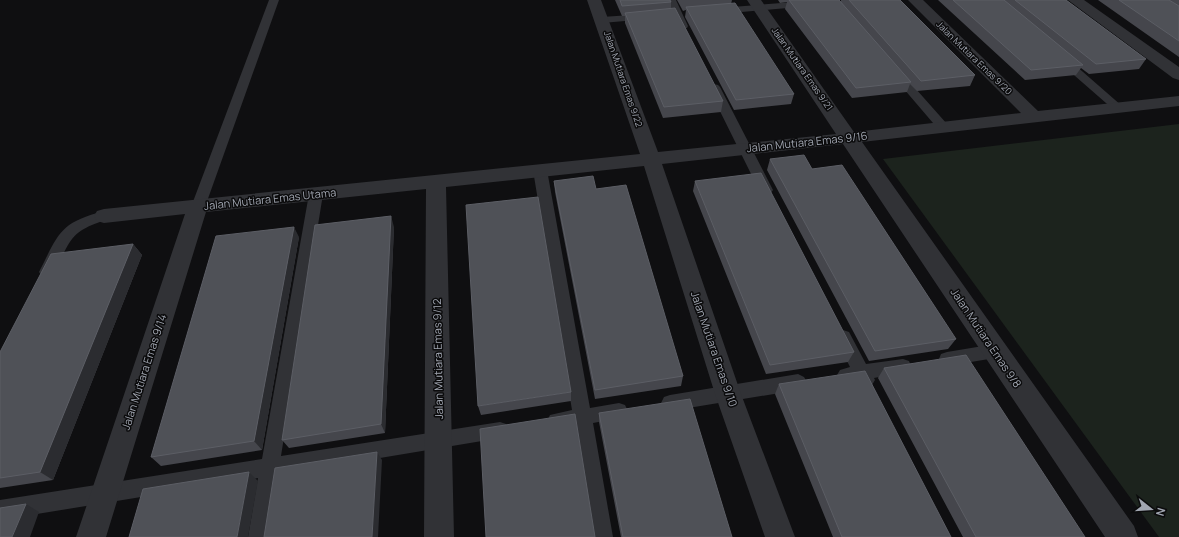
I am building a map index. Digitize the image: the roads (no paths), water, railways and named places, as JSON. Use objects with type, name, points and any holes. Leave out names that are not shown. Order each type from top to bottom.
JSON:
[{"type":"street","name":"Jalan Mutiara Emas 9/22","points":[[594,0],[651,159]]},
{"type":"street","name":"Jalan Mutiara Emas 9/20","points":[[915,0],[1034,116]]},
{"type":"street","points":[[1075,0],[1179,75]]},
{"type":"street","name":"Jalan Mutiara Emas 9/21","points":[[757,4],[849,138]]},
{"type":"street","name":"Jalan Mutiara Emas 9/16","points":[[436,182],[1179,101]]},
{"type":"street","name":"Jalan Mutiara Emas 9/8","points":[[849,138],[1123,537]]},
{"type":"street","name":"Jalan Mutiara Emas 9/10","points":[[651,159],[728,394],[780,537]]},
{"type":"street","name":"Jalan Mutiara Emas Utama","points":[[104,216],[436,182]]},
{"type":"street","name":"Jalan Mutiara Emas 9/12","points":[[436,182],[439,537]]},
{"type":"street","name":"Jalan Mutiara Emas 9/14","points":[[90,537],[198,206]]},
{"type":"lane","points":[[198,206],[274,0]]},
{"type":"lane","points":[[671,0],[688,35]]},
{"type":"lane","points":[[707,12],[757,4],[819,3]]},
{"type":"lane","points":[[602,20],[655,16]]},
{"type":"lane","points":[[1052,51],[1118,108]]},
{"type":"lane","points":[[891,67],[943,127]]},
{"type":"lane","points":[[709,78],[774,204]]},
{"type":"lane","points":[[540,170],[603,537]]},
{"type":"lane","points":[[258,537],[316,194]]},
{"type":"lane","points":[[41,284],[70,229],[85,220],[104,216]]},
{"type":"lane","points":[[836,323],[872,393]]},
{"type":"lane","points":[[537,424],[995,351]]},
{"type":"lane","points":[[0,510],[514,428]]}]
